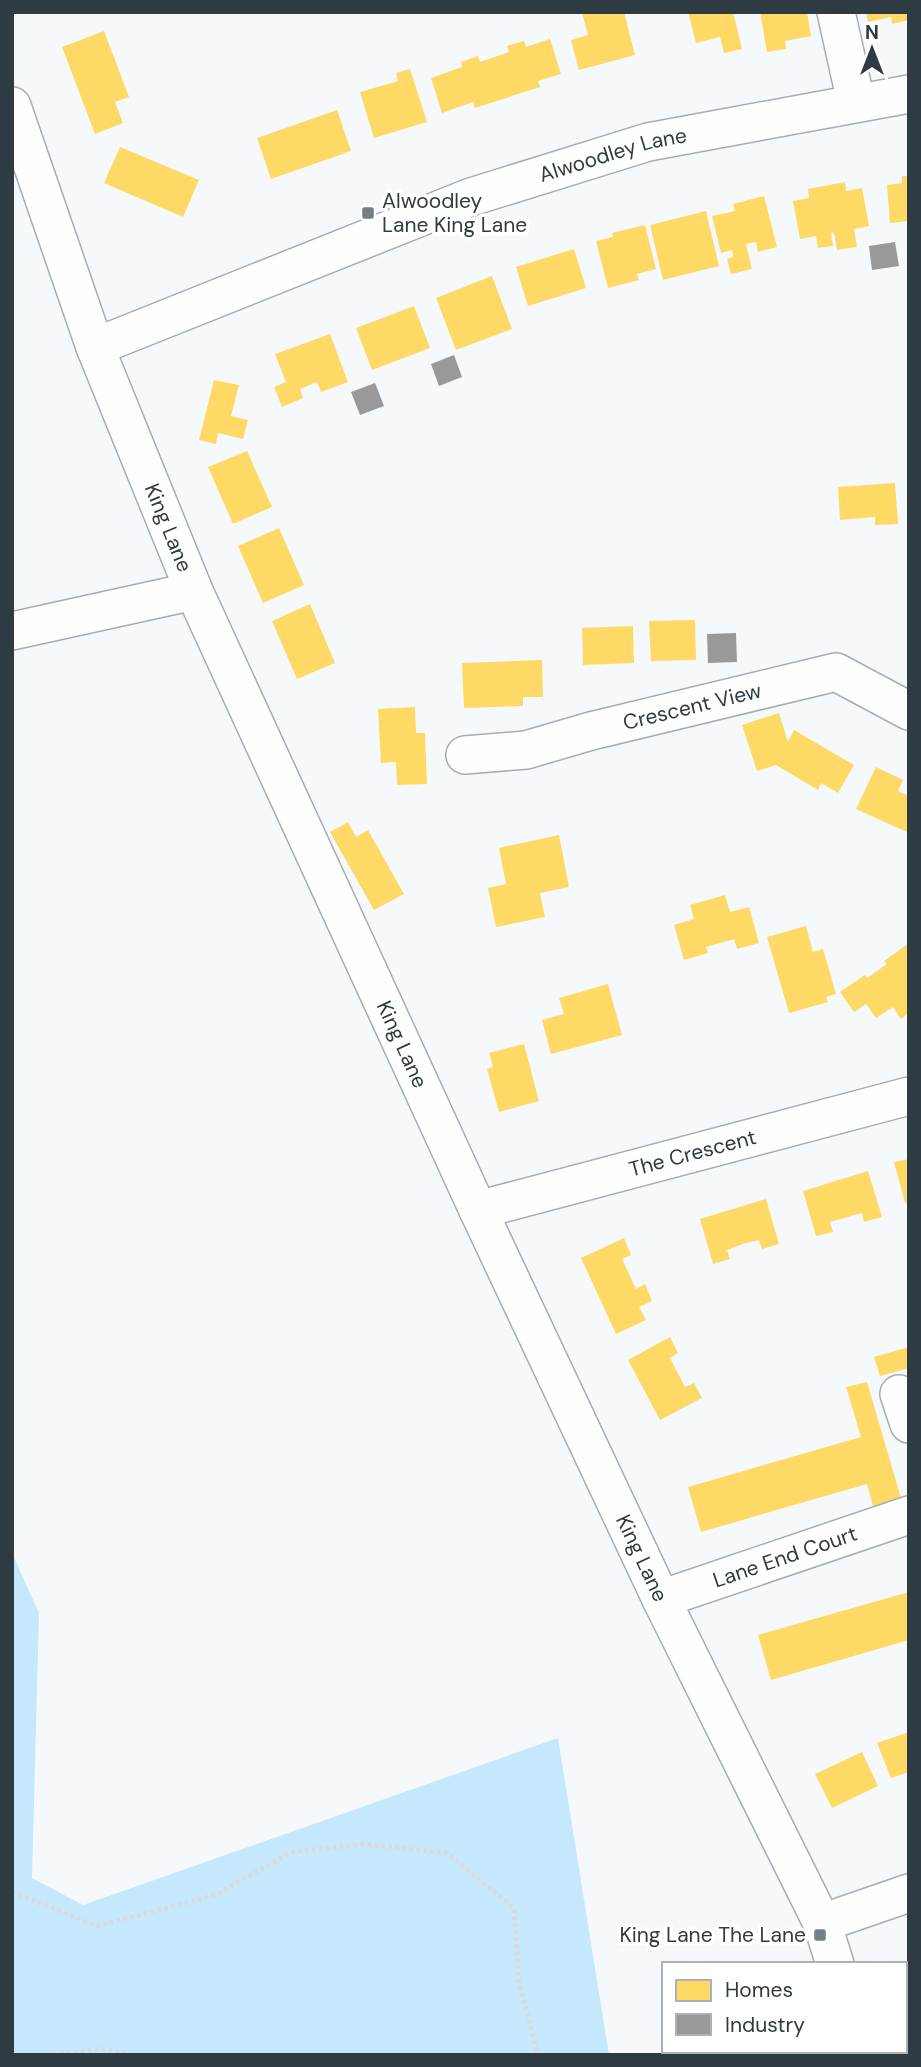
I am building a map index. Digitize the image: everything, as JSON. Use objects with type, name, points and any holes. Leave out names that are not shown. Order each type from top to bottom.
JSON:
[{"type":"street","points":[[836,12],[856,102]]},
{"type":"street","name":"Alwoodley Lane","points":[[95,347],[471,197],[648,142],[909,94]]},
{"type":"street","name":"King Lane","points":[[12,106],[95,347],[194,591],[478,1210],[661,1599],[822,1923],[834,1962]]},
{"type":"street","points":[[12,631],[194,591]]},
{"type":"street","name":"Crescent View","points":[[465,755],[526,750],[591,731],[836,672],[909,711]]},
{"type":"street","name":"The Crescent","points":[[478,1210],[909,1096]]},
{"type":"street","name":"Lane End Court","points":[[661,1599],[909,1515]]},
{"type":"street","points":[[822,1923],[909,1893]]},
{"type":"path","points":[[12,1894],[98,1926],[216,1895],[291,1852],[366,1844],[447,1853],[514,1908],[519,1982],[538,2055]]},
{"type":"path","points":[[39,2055],[104,2049],[134,2055]]},
{"type":"shaded area","points":[[12,1553],[39,1613],[32,1878],[83,1905],[558,1738],[609,2055],[12,2055]]},
{"type":"building: Homes","points":[[624,12],[635,55],[579,70],[571,40],[588,35],[582,13]]},
{"type":"building: Homes","points":[[688,12],[733,12],[742,49],[724,53],[720,37],[696,43]]},
{"type":"building: Homes","points":[[760,12],[807,12],[811,36],[785,41],[786,49],[767,52]]},
{"type":"building: Homes","points":[[866,12],[909,12],[909,20],[892,24],[891,17],[868,22]]},
{"type":"building: Homes","points":[[104,31],[129,97],[115,102],[123,123],[95,134],[62,47]]},
{"type":"building: Homes","points":[[550,39],[561,74],[538,81],[540,87],[475,108],[473,102],[442,113],[431,78],[462,67],[461,62],[478,56],[480,62],[509,52],[507,46],[524,41],[526,47]]},
{"type":"building: Homes","points":[[410,69],[427,122],[374,138],[360,92],[398,81],[396,73]]},
{"type":"building: Homes","points":[[337,110],[351,151],[271,179],[257,138]]},
{"type":"building: Homes","points":[[120,147],[199,180],[183,217],[104,183]]},
{"type":"building: Homes","points":[[902,176],[909,176],[909,221],[890,223],[887,185],[902,183]]},
{"type":"building: Homes","points":[[845,182],[846,191],[862,188],[869,226],[854,229],[857,247],[837,250],[834,233],[831,233],[833,246],[818,248],[816,236],[800,239],[793,201],[809,198],[808,189]]},
{"type":"building: Homes","points":[[764,196],[777,247],[758,252],[756,242],[746,244],[752,269],[731,274],[727,259],[733,257],[732,250],[721,253],[712,216],[735,211],[733,204]]},
{"type":"building: Homes","points":[[706,211],[719,266],[663,280],[650,225]]},
{"type":"building: Homes","points":[[645,225],[656,269],[637,274],[639,280],[608,288],[596,241],[613,237],[612,233]]},
{"type":"building: Homes","points":[[574,249],[586,288],[528,306],[516,267]]},
{"type":"building: Homes","points":[[492,276],[512,329],[456,350],[436,298]]},
{"type":"building: Homes","points":[[414,306],[430,348],[372,370],[356,328]]},
{"type":"building: Homes","points":[[330,334],[348,382],[321,392],[317,382],[300,389],[303,398],[282,407],[274,387],[286,382],[275,354]]},
{"type":"building: Homes","points":[[214,380],[239,385],[231,416],[248,420],[243,439],[218,433],[216,444],[199,440]]},
{"type":"building: Homes","points":[[247,451],[272,507],[233,524],[208,467]]},
{"type":"building: Homes","points":[[895,483],[898,524],[875,525],[875,517],[840,520],[838,487]]},
{"type":"building: Homes","points":[[279,528],[304,585],[263,603],[238,546]]},
{"type":"building: Homes","points":[[310,604],[335,663],[297,679],[272,621]]},
{"type":"building: Homes","points":[[695,620],[696,660],[651,661],[649,621]]},
{"type":"building: Homes","points":[[633,626],[634,663],[583,665],[582,628]]},
{"type":"building: Homes","points":[[542,660],[543,697],[523,697],[523,706],[464,708],[462,663]]},
{"type":"building: Homes","points":[[415,707],[416,733],[425,733],[427,784],[397,785],[396,762],[381,763],[378,709]]},
{"type":"building: Homes","points":[[779,713],[788,742],[794,730],[854,765],[838,793],[821,783],[818,790],[776,765],[757,771],[742,725]]},
{"type":"building: Homes","points":[[876,767],[903,780],[898,791],[909,796],[909,833],[856,809]]},
{"type":"building: Homes","points":[[348,822],[356,837],[368,830],[404,894],[374,910],[330,832]]},
{"type":"building: Homes","points":[[559,835],[569,887],[540,893],[545,917],[496,927],[488,888],[506,884],[499,848]]},
{"type":"building: Homes","points":[[725,895],[730,912],[749,907],[759,943],[737,949],[734,939],[706,947],[708,953],[684,960],[674,925],[694,919],[690,905]]},
{"type":"building: Homes","points":[[806,926],[813,952],[823,949],[836,994],[826,997],[828,1002],[789,1013],[767,937]]},
{"type":"building: Homes","points":[[909,943],[909,1013],[901,1019],[893,1007],[876,1018],[866,1004],[854,1012],[840,992],[887,964],[884,961]]},
{"type":"building: Homes","points":[[608,984],[622,1035],[551,1054],[542,1020],[564,1014],[559,998]]},
{"type":"building: Homes","points":[[524,1044],[539,1101],[499,1112],[487,1069],[493,1067],[489,1053]]},
{"type":"building: Homes","points":[[909,1159],[909,1202],[905,1203],[894,1162]]},
{"type":"building: Homes","points":[[868,1171],[882,1217],[864,1222],[862,1213],[830,1222],[833,1232],[816,1236],[803,1191]]},
{"type":"building: Homes","points":[[766,1199],[779,1244],[762,1249],[759,1240],[743,1244],[727,1250],[730,1259],[713,1264],[700,1219]]},
{"type":"building: Homes","points":[[624,1238],[631,1255],[622,1259],[636,1289],[645,1284],[652,1301],[639,1307],[646,1320],[616,1334],[581,1258]]},
{"type":"building: Homes","points":[[670,1337],[678,1353],[670,1358],[685,1387],[694,1383],[702,1398],[660,1420],[628,1360]]},
{"type":"building: Homes","points":[[909,1347],[909,1368],[880,1376],[874,1357]]},
{"type":"building: Homes","points":[[867,1382],[901,1498],[873,1506],[867,1484],[701,1532],[688,1487],[861,1437],[846,1387]]},
{"type":"building: Homes","points":[[909,1592],[909,1640],[771,1680],[758,1635]]},
{"type":"building: Homes","points":[[909,1732],[909,1772],[891,1778],[877,1743]]},
{"type":"building: Homes","points":[[862,1752],[878,1786],[832,1808],[815,1774]]},
{"type":"building: Industry","points":[[895,242],[899,266],[872,270],[869,246]]},
{"type":"building: Industry","points":[[454,355],[462,377],[439,386],[431,364]]},
{"type":"building: Industry","points":[[375,383],[384,406],[360,415],[351,392]]},
{"type":"building: Industry","points":[[736,633],[737,662],[708,663],[707,634]]},
{"type":"place","name":"Alwoodley Lane King Lane","points":[[368,213]]},
{"type":"place","name":"King Lane The Lane","points":[[820,1935]]}]
